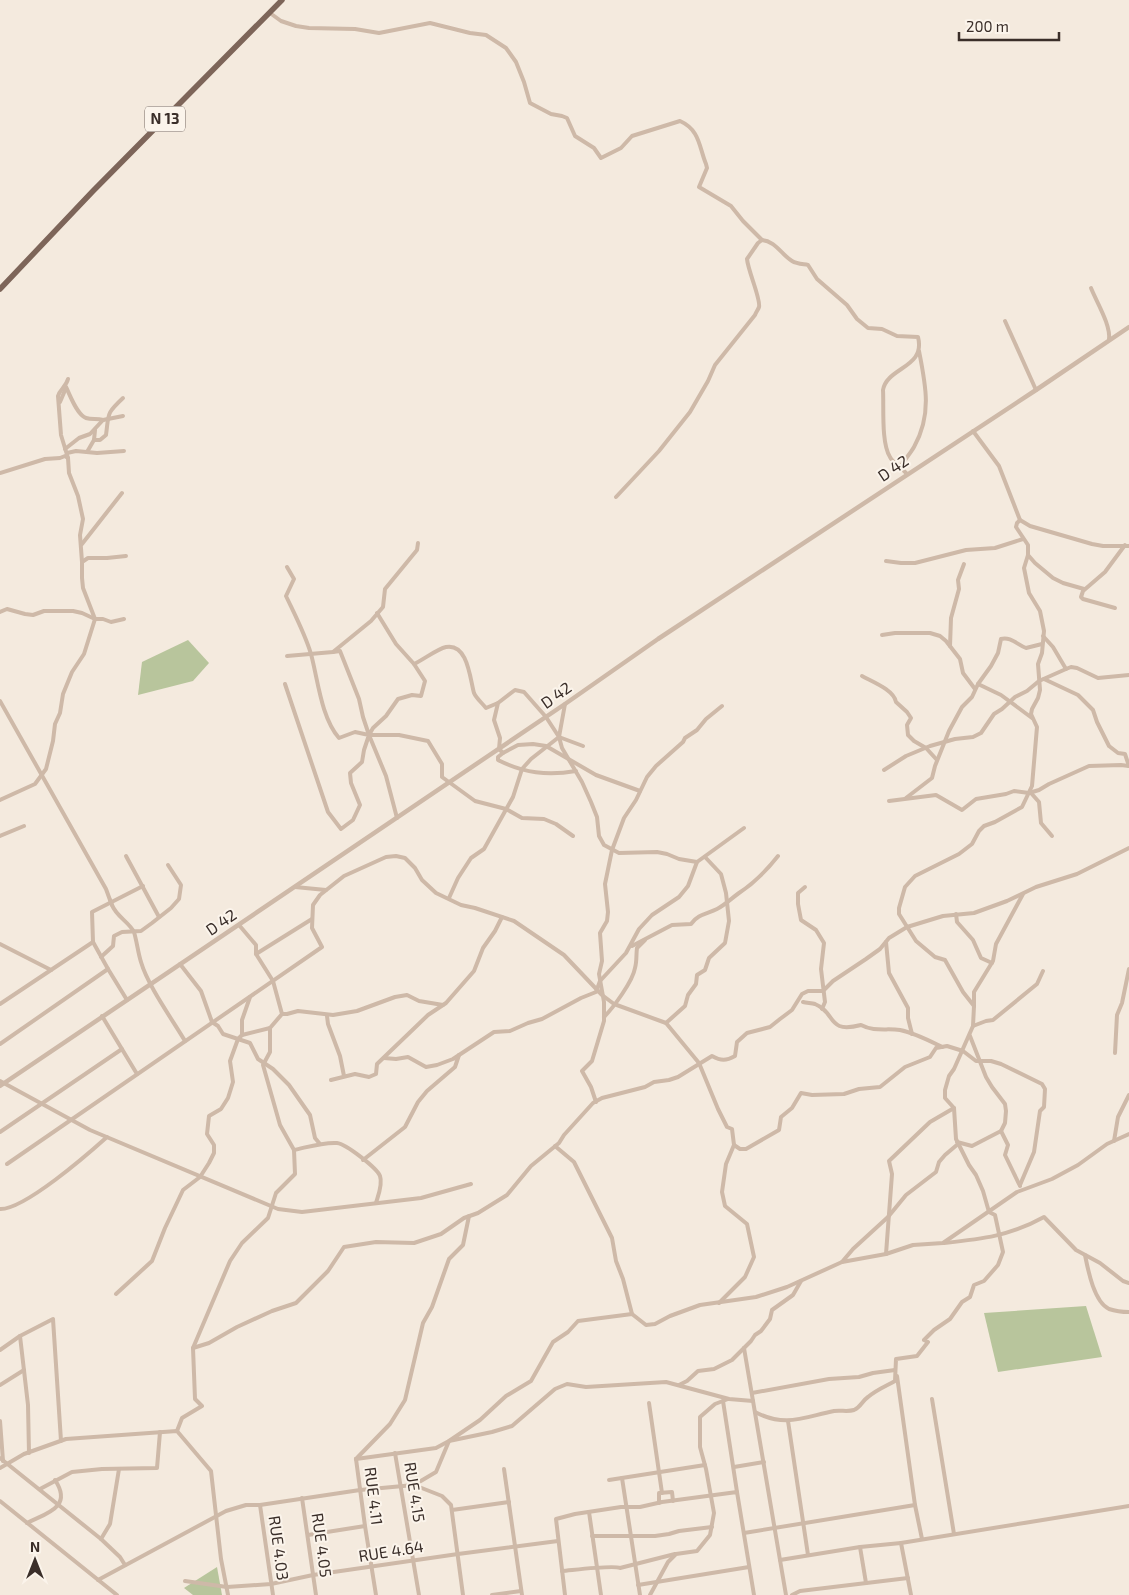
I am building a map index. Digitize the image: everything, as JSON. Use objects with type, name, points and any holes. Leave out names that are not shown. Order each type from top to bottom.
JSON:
[{"type":"main road","name":"N 13","points":[[0,289],[93,191],[282,0]]},
{"type":"street","points":[[270,13],[281,21],[309,28],[355,29],[379,33],[430,23],[486,35],[506,48],[516,62],[530,103],[551,114],[567,118],[575,136],[594,148],[601,158],[621,148],[632,136],[680,122],[687,124],[699,140],[707,168],[699,187],[731,206],[742,221],[762,240],[766,240],[775,246],[794,263],[808,265],[817,279],[847,305],[857,319],[868,328],[882,328],[897,336],[907,338],[917,336],[924,376],[926,416],[916,444],[901,466]]},
{"type":"street","points":[[616,497],[659,451],[690,412],[715,365],[755,315],[759,307],[759,299],[752,284],[747,258],[762,240]]},
{"type":"street","points":[[1091,288],[1108,326],[1109,340]]},
{"type":"street","points":[[1005,321],[1036,390]]},
{"type":"street","name":"D 42","points":[[1,1084],[449,783],[501,751],[546,717],[658,640],[1129,327]]},
{"type":"street","points":[[907,474],[901,466],[889,457],[885,437],[883,390],[884,385],[900,369],[909,364],[919,351]]},
{"type":"street","points":[[0,800],[35,784],[46,769],[64,690],[72,672],[84,654],[95,619],[83,588],[80,535],[83,524],[82,512],[69,473],[68,458],[61,432],[59,393],[66,388],[68,379]]},
{"type":"street","points":[[66,388],[82,415],[89,419],[105,420],[123,416]]},
{"type":"street","points":[[66,451],[79,438],[88,435],[105,420],[110,410],[123,398]]},
{"type":"street","points":[[94,440],[100,440],[106,435],[105,420]]},
{"type":"street","points":[[87,452],[94,440],[94,430]]},
{"type":"street","points":[[973,431],[999,466],[1020,520],[1030,526],[1092,544],[1127,546]]},
{"type":"street","points":[[66,451],[115,453],[124,451]]},
{"type":"street","points":[[0,474],[48,458],[64,456],[68,458]]},
{"type":"street","points":[[82,544],[122,493]]},
{"type":"street","points":[[974,1006],[963,992],[945,960],[935,957],[916,941],[899,914],[899,908],[905,887],[915,876],[964,850],[972,844],[984,826],[1022,807],[1030,793],[1034,779],[1037,728],[1032,718],[1032,709],[1040,690],[1038,664],[1042,653],[1043,620],[1040,611],[1028,593],[1024,568],[1028,554],[1028,545],[1016,527],[1020,520]]},
{"type":"street","points":[[886,560],[895,563],[915,563],[966,550],[995,548],[1023,539]]},
{"type":"street","points":[[333,652],[371,621],[383,606],[384,589],[417,550],[418,544]]},
{"type":"street","points":[[1115,608],[1081,598],[1084,589],[1105,572],[1127,546]]},
{"type":"street","points":[[1028,554],[1035,563],[1054,578],[1063,583],[1084,589]]},
{"type":"street","points":[[82,562],[88,558],[126,556]]},
{"type":"street","points":[[950,646],[951,618],[959,589],[958,580],[964,564]]},
{"type":"street","points":[[286,567],[294,579],[286,596],[310,653],[320,694],[333,731],[339,738],[355,732],[369,735],[399,735],[428,741],[442,764],[442,777],[474,801],[506,809],[522,818],[544,819],[556,824],[573,836]]},
{"type":"street","points":[[0,612],[8,609],[33,615],[44,611],[73,611],[95,619],[111,622],[124,619]]},
{"type":"street","points":[[285,684],[328,812],[342,829],[353,820],[360,805],[351,784],[350,773],[362,762],[369,735],[398,699],[412,695],[421,696],[425,681],[414,664],[396,644],[377,613]]},
{"type":"street","points":[[882,635],[895,632],[936,634],[944,639],[960,659],[963,673],[975,690]]},
{"type":"street","points":[[1043,636],[1053,647],[1066,669]]},
{"type":"street","points":[[906,798],[932,778],[944,742],[962,707],[972,697],[978,684],[991,666],[998,653],[1001,639],[1010,639],[1026,648],[1042,644]]},
{"type":"street","points":[[414,664],[446,647],[456,648],[462,652],[472,679],[474,694],[486,708],[498,703],[515,690],[524,692],[546,717],[559,737],[562,748],[576,771],[597,817],[599,836],[604,845],[619,853],[662,853],[679,859],[697,862]]},
{"type":"street","points":[[287,656],[340,651],[360,699],[363,717],[386,776],[397,818]]},
{"type":"street","points":[[884,770],[906,756],[938,743],[973,737],[981,733],[994,714],[1020,693],[1027,691],[1039,681],[1066,669],[1077,668],[1098,678],[1129,675]]},
{"type":"street","points":[[862,676],[880,687],[886,688],[895,697],[896,702],[908,712],[911,718],[907,726],[908,735],[926,748],[937,760]]},
{"type":"street","points":[[889,800],[936,795],[962,810],[976,799],[1014,791],[1030,793],[1089,766],[1129,766],[1125,754],[1118,753],[1108,746],[1097,722],[1094,710],[1078,695],[1044,679]]},
{"type":"street","points":[[978,684],[1001,695],[1032,718]]},
{"type":"street","points":[[0,701],[106,889],[114,910],[133,930],[140,952],[140,962],[185,1041]]},
{"type":"street","points":[[498,703],[494,720],[500,738],[501,751],[498,760],[546,774],[576,771],[583,768]]},
{"type":"street","points":[[449,898],[458,878],[471,858],[484,849],[513,798],[522,768],[559,737],[565,704]]},
{"type":"street","points":[[596,1102],[591,1087],[582,1071],[592,1061],[604,1017],[598,974],[602,961],[600,933],[607,921],[608,912],[605,884],[612,850],[624,818],[647,777],[685,738],[697,730],[706,718],[722,706]]},
{"type":"street","points":[[559,737],[583,746]]},
{"type":"street","points":[[501,751],[518,745],[533,744],[546,746],[596,776],[640,791]]},
{"type":"street","points":[[1030,793],[1040,802],[1042,822],[1052,836]]},
{"type":"street","points":[[0,836],[24,826]]},
{"type":"street","points":[[384,1058],[408,1057],[426,1067],[437,1065],[459,1055],[494,1032],[510,1031],[542,1019],[596,992],[600,981],[630,948],[639,929],[652,915],[679,897],[688,886],[697,862],[744,828]]},
{"type":"street","points":[[193,1348],[209,1343],[237,1327],[272,1311],[296,1303],[328,1271],[344,1247],[376,1242],[414,1243],[442,1234],[464,1218],[491,1206],[507,1195],[531,1166],[555,1146],[586,1110],[596,1102],[602,1098],[678,1077],[712,1056],[723,1060],[736,1056],[737,1042],[747,1033],[770,1027],[792,1010],[802,994],[808,991],[823,991],[833,981],[880,949],[889,938],[907,927],[956,914],[974,914],[1061,878],[1077,874],[1129,848]]},
{"type":"street","points":[[126,856],[159,917]]},
{"type":"street","points":[[7,1164],[322,947],[312,928],[313,905],[320,895],[344,876],[386,857],[396,856],[406,858],[422,880],[436,892],[461,905],[514,921],[529,930],[564,955],[602,995],[614,1004],[666,1023],[700,1063],[726,1127],[732,1129],[734,1145],[726,1164],[722,1192],[725,1206],[747,1224],[754,1256],[745,1277],[719,1303]]},
{"type":"street","points":[[630,948],[672,925],[691,924],[696,917],[717,910],[748,888],[757,877],[769,868],[778,856]]},
{"type":"street","points":[[666,1023],[685,1006],[688,996],[696,984],[697,975],[704,970],[709,958],[725,943],[729,921],[721,874],[705,857]]},
{"type":"street","points":[[101,957],[113,946],[114,936],[122,932],[141,931],[178,899],[181,885],[168,865]]},
{"type":"street","points":[[127,1000],[93,942],[92,912],[143,886]]},
{"type":"street","points":[[294,887],[326,890]]},
{"type":"street","points":[[805,888],[798,893],[801,920],[816,930],[824,943],[820,969],[825,1002],[822,1009]]},
{"type":"street","points":[[755,1412],[766,1418],[788,1421],[836,1410],[854,1410],[860,1406],[865,1398],[895,1381],[896,1359],[917,1356],[928,1342],[924,1340],[950,1319],[962,1302],[970,1297],[974,1285],[984,1281],[998,1265],[1004,1252],[995,1215],[989,1212],[976,1175],[958,1143],[954,1108],[945,1098],[944,1090],[949,1076],[970,1036],[973,1026],[974,992],[992,963],[996,944],[1024,893]]},
{"type":"street","points":[[956,914],[957,922],[972,940],[981,958],[992,963]]},
{"type":"street","points":[[331,1080],[355,1074],[369,1077],[376,1074],[377,1064],[428,1015],[443,1005],[474,971],[483,948],[502,917]]},
{"type":"street","points":[[256,954],[312,919]]},
{"type":"street","points":[[239,925],[256,945],[256,954],[272,981],[282,1014]]},
{"type":"street","points":[[604,1017],[613,1008],[635,970],[637,948],[648,937]]},
{"type":"street","points":[[0,1004],[93,942]]},
{"type":"street","points":[[886,942],[889,972],[908,1008],[908,1018],[912,1034]]},
{"type":"street","points":[[0,944],[51,970]]},
{"type":"street","points":[[180,964],[201,991],[212,1022],[218,1026],[223,1034],[250,1043],[258,1058],[289,1085],[310,1114],[315,1138],[320,1144]]},
{"type":"street","points":[[1115,1054],[1117,1015],[1122,1003],[1129,968]]},
{"type":"street","points":[[0,1044],[108,970]]},
{"type":"street","points":[[973,1026],[993,1020],[1037,984],[1043,971]]},
{"type":"street","points":[[116,1294],[152,1261],[183,1190],[200,1176],[214,1153],[214,1145],[207,1134],[209,1116],[221,1109],[228,1098],[233,1082],[230,1061],[238,1039],[242,1034],[242,1020],[250,996]]},
{"type":"street","points":[[242,1034],[270,1028],[282,1014],[298,1011],[327,1016],[358,1011],[395,997],[407,996],[419,1001],[443,1005]]},
{"type":"street","points":[[803,1002],[816,1005],[828,1014],[833,1022],[842,1027],[850,1028],[862,1025],[870,1030],[887,1029],[912,1034],[942,1047]]},
{"type":"street","points":[[102,1016],[138,1074]]},
{"type":"street","points":[[327,1016],[340,1056],[344,1076]]},
{"type":"street","points":[[177,1431],[182,1418],[202,1406],[195,1399],[193,1348],[230,1261],[242,1243],[268,1218],[276,1193],[295,1174],[294,1150],[280,1125],[263,1065],[270,1052],[270,1028]]},
{"type":"street","points":[[958,1143],[972,1146],[1001,1131],[1006,1123],[1005,1104],[992,1087],[970,1036]]},
{"type":"street","points":[[734,1145],[740,1149],[746,1149],[779,1130],[781,1117],[792,1108],[801,1093],[812,1095],[844,1094],[858,1089],[880,1087],[905,1067],[930,1057],[936,1048],[947,1046],[963,1051],[976,1061],[1001,1064],[1042,1084],[1045,1089],[1044,1107],[1040,1111],[1034,1152],[1020,1185]]},
{"type":"street","points":[[0,1132],[122,1049]]},
{"type":"street","points":[[363,1160],[405,1127],[426,1091],[454,1067],[459,1055]]},
{"type":"street","points":[[1,1084],[107,1137],[285,1211],[302,1212],[421,1198],[471,1184]]},
{"type":"street","points":[[1114,1141],[1118,1117],[1129,1095]]},
{"type":"street","points":[[886,1254],[892,1174],[889,1162],[930,1122],[954,1108]]},
{"type":"street","points":[[1001,1131],[1008,1145],[1006,1155],[1023,1190]]},
{"type":"street","points":[[943,1243],[1017,1192],[1052,1179],[1078,1165],[1114,1141],[1129,1134]]},
{"type":"street","points":[[0,1209],[8,1209],[36,1193],[74,1166],[107,1137]]},
{"type":"street","points":[[294,1150],[320,1144],[340,1143],[372,1165],[380,1177],[380,1188],[376,1203]]},
{"type":"street","points":[[842,1262],[853,1249],[888,1217],[906,1195],[936,1172],[939,1162],[958,1143]]},
{"type":"street","points":[[555,1146],[574,1162],[612,1238],[616,1261],[632,1314],[646,1325],[655,1324],[670,1316],[700,1305],[756,1297],[787,1287],[842,1262],[886,1254],[912,1245],[943,1243],[1000,1235],[1024,1228],[1044,1218],[1076,1250],[1100,1263],[1123,1281],[1129,1283]]},
{"type":"street","points":[[356,1459],[390,1424],[405,1400],[423,1323],[432,1307],[449,1259],[463,1245],[469,1216]]},
{"type":"street","points":[[1085,1255],[1094,1288],[1101,1300],[1108,1308],[1129,1312]]},
{"type":"street","points":[[679,1385],[687,1381],[698,1371],[714,1369],[732,1360],[752,1342],[755,1335],[761,1331],[770,1319],[772,1310],[793,1295],[801,1281]]},
{"type":"street","points":[[356,1459],[436,1448],[450,1441],[480,1420],[506,1396],[530,1381],[552,1342],[568,1332],[578,1321],[632,1314]]},
{"type":"street","points":[[0,1350],[20,1336],[53,1320],[61,1441]]},
{"type":"street","points":[[20,1336],[28,1405],[29,1452]]},
{"type":"street","points":[[744,1348],[786,1595]]},
{"type":"street","points":[[893,1357],[922,1540]]},
{"type":"street","points":[[0,1385],[24,1370]]},
{"type":"street","points":[[752,1393],[828,1379],[859,1377],[872,1373],[896,1371]]},
{"type":"street","points":[[450,1441],[512,1426],[555,1389],[567,1384],[586,1387],[666,1382],[729,1399],[753,1401]]},
{"type":"street","points":[[562,1571],[614,1566],[620,1568],[676,1554],[697,1551],[710,1535],[714,1513],[700,1447],[700,1417],[715,1404],[729,1399]]},
{"type":"street","points":[[932,1399],[954,1534]]},
{"type":"street","points":[[723,1401],[754,1595]]},
{"type":"street","points":[[648,1404],[662,1494]]},
{"type":"street","points":[[0,1421],[1,1459],[101,1539],[120,1557],[125,1565]]},
{"type":"street","points":[[788,1421],[808,1555]]},
{"type":"street","points":[[0,1468],[29,1452],[66,1439],[177,1431]]},
{"type":"street","points":[[177,1431],[211,1471],[221,1560],[228,1595]]},
{"type":"street","points":[[40,1489],[72,1472],[157,1468],[160,1432]]},
{"type":"street","points":[[414,1485],[436,1472],[450,1441]]},
{"type":"street","name":"RUE 4.15","points":[[395,1453],[419,1595]]},
{"type":"street","name":"RUE 4.11","points":[[356,1459],[376,1595]]},
{"type":"street","points":[[734,1467],[764,1462]]},
{"type":"street","points":[[609,1480],[705,1465]]},
{"type":"street","points":[[101,1539],[110,1524],[119,1469]]},
{"type":"street","points":[[492,1595],[522,1593],[504,1469]]},
{"type":"street","points":[[622,1478],[640,1595]]},
{"type":"street","points":[[27,1523],[52,1511],[59,1505],[62,1500],[62,1490],[56,1480]]},
{"type":"street","points":[[98,1580],[216,1516],[246,1505],[260,1505],[360,1490],[414,1485],[442,1496],[451,1505],[463,1595]]},
{"type":"street","points":[[659,1503],[658,1494],[672,1492],[673,1501]]},
{"type":"street","points":[[565,1595],[556,1520],[575,1514],[640,1507],[737,1492]]},
{"type":"street","name":"RUE 4.05","points":[[302,1498],[316,1595]]},
{"type":"street","points":[[0,1501],[117,1595]]},
{"type":"street","points":[[452,1510],[509,1502]]},
{"type":"street","name":"RUE 4.03","points":[[260,1505],[273,1595]]},
{"type":"street","points":[[744,1533],[915,1505]]},
{"type":"street","points":[[780,1560],[860,1547],[922,1540],[1129,1506]]},
{"type":"street","points":[[589,1512],[601,1595]]},
{"type":"street","points":[[308,1535],[365,1526]]},
{"type":"street","points":[[592,1536],[655,1536],[712,1527]]},
{"type":"street","name":"RUE 4.64","points":[[185,1580],[227,1586],[271,1584],[313,1575],[413,1560],[558,1541]]},
{"type":"street","points":[[901,1543],[911,1595]]},
{"type":"street","points":[[860,1547],[866,1583]]},
{"type":"street","points":[[650,1595],[668,1562],[676,1554]]},
{"type":"street","points":[[638,1585],[749,1568]]},
{"type":"street","points":[[792,1595],[800,1591],[908,1578]]},
{"type":"street","points":[[819,1589],[821,1595]]},
{"type":"green space","points":[[188,640],[209,663],[193,681],[138,695],[142,662]]},
{"type":"green space","points":[[1086,1306],[1102,1357],[998,1372],[984,1313]]},
{"type":"green space","points":[[217,1567],[222,1595],[193,1595],[184,1588]]}]
